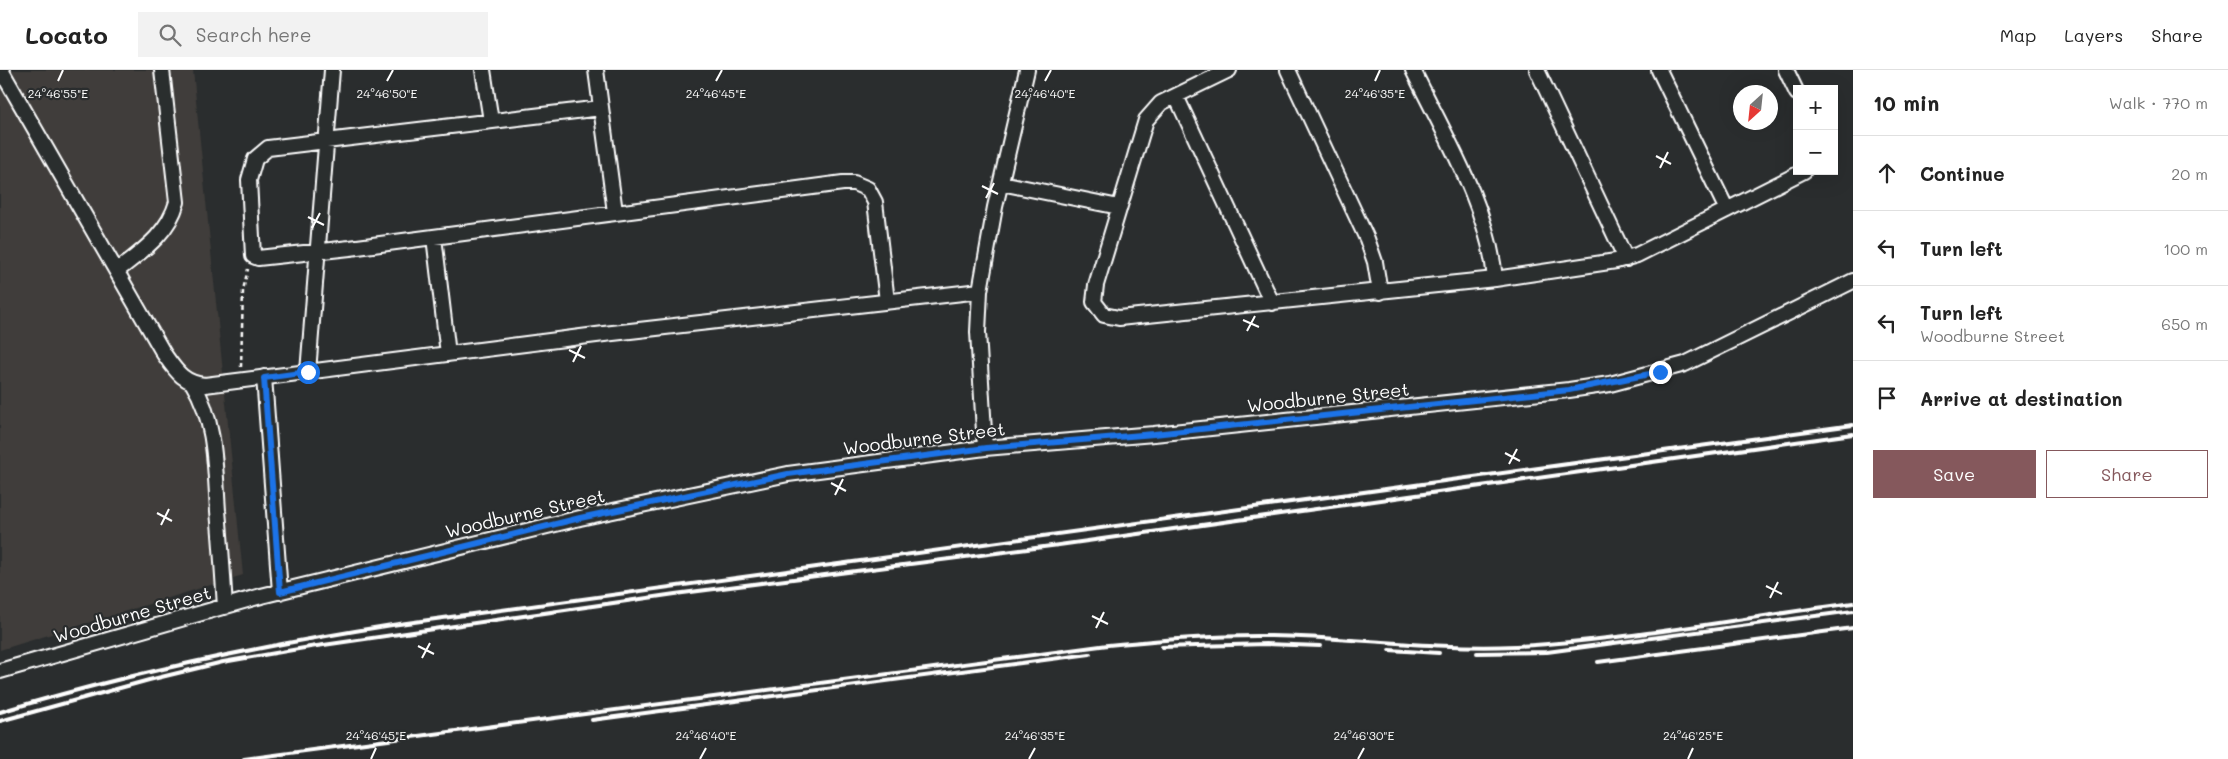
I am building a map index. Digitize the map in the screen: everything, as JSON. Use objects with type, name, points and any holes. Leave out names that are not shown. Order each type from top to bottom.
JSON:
[{"type":"street","points":[[1,70],[164,354],[183,379],[193,384],[205,385],[448,354],[980,291]]},
{"type":"street","points":[[117,272],[150,245],[165,229],[173,216],[177,202],[162,70]]},
{"type":"street","points":[[308,372],[332,70]]},
{"type":"street","points":[[483,70],[491,121]]},
{"type":"street","points":[[596,70],[615,212]]},
{"type":"street","points":[[986,448],[978,332],[980,291],[1026,70]]},
{"type":"street","points":[[1229,70],[1161,103],[1146,120],[1118,207],[1096,285],[1094,302],[1104,315],[1119,318],[1380,292],[1495,279],[1626,259],[1796,175]]},
{"type":"street","points":[[1288,70],[1367,239],[1375,262],[1380,292]]},
{"type":"street","points":[[1413,70],[1464,176],[1489,239],[1495,279]]},
{"type":"street","points":[[1537,70],[1626,259]]},
{"type":"street","points":[[1659,70],[1727,210]]},
{"type":"street","points":[[1786,70],[1794,85]]},
{"type":"street","points":[[1176,96],[1272,303]]},
{"type":"street","points":[[601,108],[268,148],[255,159],[249,180],[253,256],[258,258],[317,252],[843,183],[863,186],[872,193],[875,202],[887,301]]},
{"type":"street","points":[[1001,183],[1118,207]]},
{"type":"street","points":[[434,237],[448,354]]},
{"type":"street","name":"Woodburne Street","points":[[0,671],[280,592],[580,518],[788,474],[986,448],[1174,432],[1610,384],[1685,364],[1853,281]]},
{"type":"street","points":[[264,378],[280,592]]},
{"type":"street","points":[[193,384],[201,398],[208,418],[213,450],[225,607]]},
{"type":"path","points":[[241,380],[243,290],[253,256]]},
{"type":"shaded area","points":[[0,70],[193,70],[243,575],[0,650]]},
{"type":"railway","points":[[0,712],[97,685],[194,662],[244,651],[392,625],[1853,425]]},
{"type":"railway","points":[[0,721],[149,680],[223,662],[310,647],[675,594],[1059,545],[1853,434]]},
{"type":"railway","points":[[244,759],[1108,645],[1189,638],[1250,636],[1301,637],[1424,645],[1516,646],[1642,634],[1853,603]]},
{"type":"railway","points":[[1477,653],[1547,652],[1853,611]]},
{"type":"railway","points":[[1598,662],[1853,628]]},
{"type":"railway","points":[[1162,647],[1266,644],[1320,646]]},
{"type":"railway","points":[[1389,650],[1439,653]]},
{"type":"railway","points":[[592,720],[1090,654]]},
{"type":"route","points":[[308,372],[264,378],[280,592],[580,518],[788,474],[986,448],[1154,434],[1569,390],[1610,384],[1660,372]]}]
